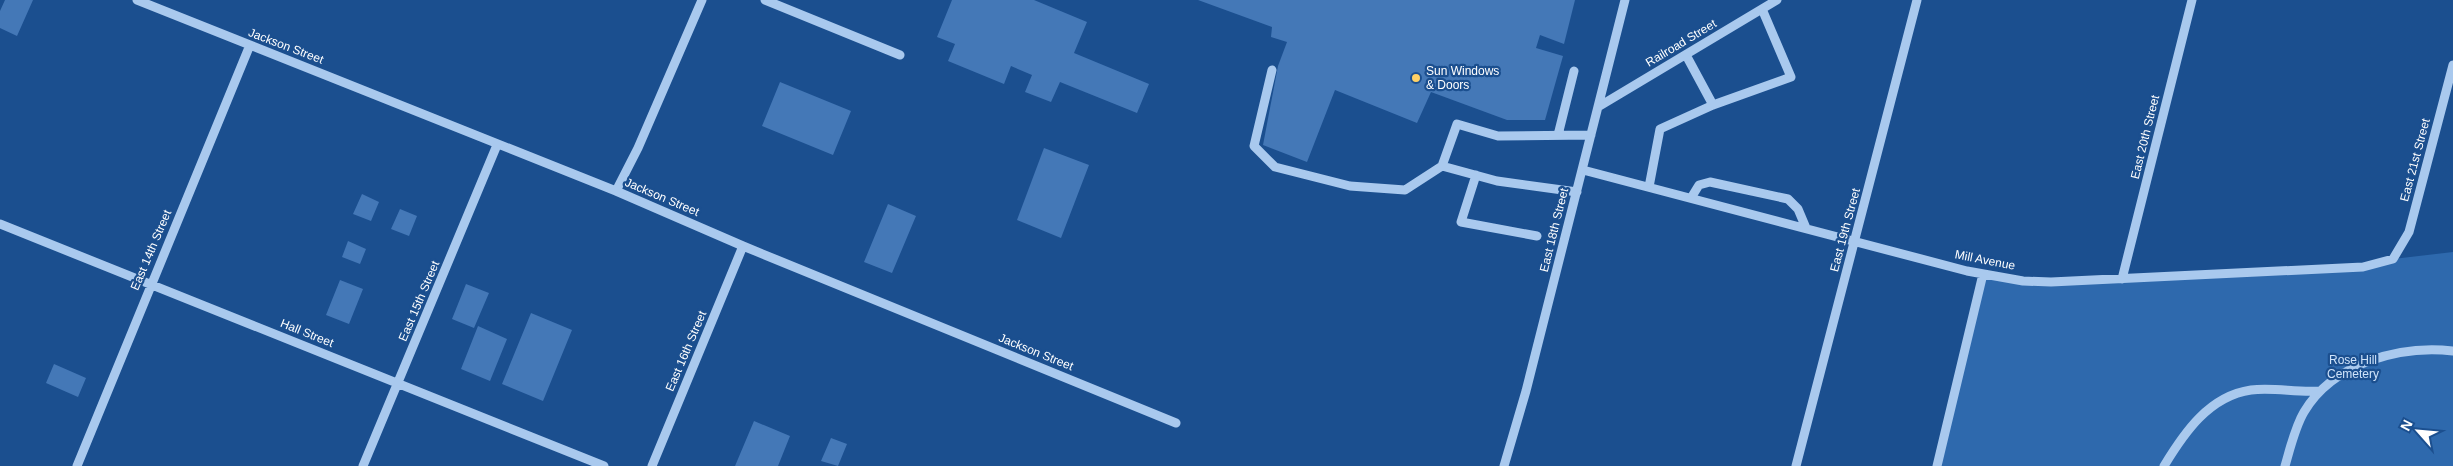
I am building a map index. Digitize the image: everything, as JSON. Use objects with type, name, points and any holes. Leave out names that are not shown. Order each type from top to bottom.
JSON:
[{"type":"street","name":"Jackson Street","points":[[137,0],[428,114],[498,145],[616,191],[743,246],[1176,423]]},
{"type":"street","points":[[616,191],[638,148],[702,0]]},
{"type":"street","points":[[765,0],[900,54]]},
{"type":"street","name":"East 18th Street","points":[[1504,466],[1526,392],[1625,0]]},
{"type":"street","name":"Railroad Street","points":[[1598,107],[1778,0]]},
{"type":"street","name":"East 19th Street","points":[[1796,466],[1834,317],[1856,241],[1917,0]]},
{"type":"street","name":"East 20th Street","points":[[2122,279],[2192,0]]},
{"type":"street","points":[[1649,188],[1660,129],[1713,104],[1791,77],[1762,9]]},
{"type":"street","name":"East 14th Street","points":[[77,466],[150,284],[250,45]]},
{"type":"street","points":[[1686,55],[1713,104]]},
{"type":"street","name":"East 21st Street","points":[[2393,258],[2409,232],[2453,65]]},
{"type":"street","points":[[1272,70],[1254,146],[1275,168],[1350,186],[1405,190],[1442,166],[1457,124],[1498,136],[1591,134]]},
{"type":"street","points":[[1558,135],[1574,71]]},
{"type":"street","name":"East 15th Street","points":[[363,466],[498,145]]},
{"type":"street","points":[[1442,166],[1497,181],[1577,192]]},
{"type":"street","name":"Mill Avenue","points":[[1583,170],[1983,274],[2023,281],[2051,282],[2363,267],[2393,258]]},
{"type":"street","points":[[1476,175],[1461,222],[1537,236]]},
{"type":"street","points":[[1690,198],[1699,185],[1710,182],[1788,199],[1798,209],[1806,228]]},
{"type":"street","name":"Hall Street","points":[[0,224],[604,466]]},
{"type":"street","name":"East 16th Street","points":[[652,466],[743,246]]},
{"type":"street","points":[[1937,466],[1983,274]]},
{"type":"street","points":[[2285,466],[2303,413],[2320,391],[2348,371],[2384,355],[2413,350],[2453,351]]},
{"type":"street","points":[[2164,466],[2180,440],[2201,415],[2224,398],[2249,390],[2320,391]]},
{"type":"green space","name":"Rose Hill Cemetery","points":[[2453,252],[2453,466],[1937,466],[1983,274],[2023,281],[2363,267],[2393,259]]},
{"type":"building","points":[[5,0],[33,0],[17,36],[0,28],[0,11]]},
{"type":"building","points":[[952,0],[1034,0],[1087,22],[1074,53],[1149,84],[1137,113],[1060,82],[1051,102],[1025,92],[1032,75],[1011,66],[1004,84],[948,61],[955,44],[937,37]]},
{"type":"building","name":"Sun Windows & Doors","points":[[1198,0],[1575,0],[1564,44],[1540,35],[1536,48],[1563,56],[1545,120],[1507,120],[1431,92],[1417,123],[1335,90],[1307,162],[1263,145],[1278,66],[1287,42],[1271,37],[1272,27]]},
{"type":"building","points":[[780,82],[851,111],[833,155],[762,126]]},
{"type":"building","points":[[1044,148],[1089,165],[1061,238],[1017,220]]},
{"type":"building","points":[[362,194],[379,202],[371,221],[353,214]]},
{"type":"building","points":[[888,204],[916,216],[892,273],[864,262]]},
{"type":"building","points":[[400,209],[417,216],[409,236],[391,229]]},
{"type":"building","points":[[348,241],[366,249],[360,264],[342,257]]},
{"type":"building","points":[[340,280],[363,289],[349,324],[326,315]]},
{"type":"building","points":[[466,284],[489,293],[474,328],[452,319]]},
{"type":"building","points":[[531,313],[572,330],[543,401],[502,384]]},
{"type":"building","points":[[478,326],[507,339],[490,381],[461,369]]},
{"type":"building","points":[[54,364],[86,378],[78,397],[46,383]]},
{"type":"building","points":[[754,421],[790,436],[778,466],[735,466]]},
{"type":"building","points":[[831,438],[847,444],[838,466],[821,461]]},
{"type":"place","name":"Sun Windows & Doors","points":[[1416,78]]}]
